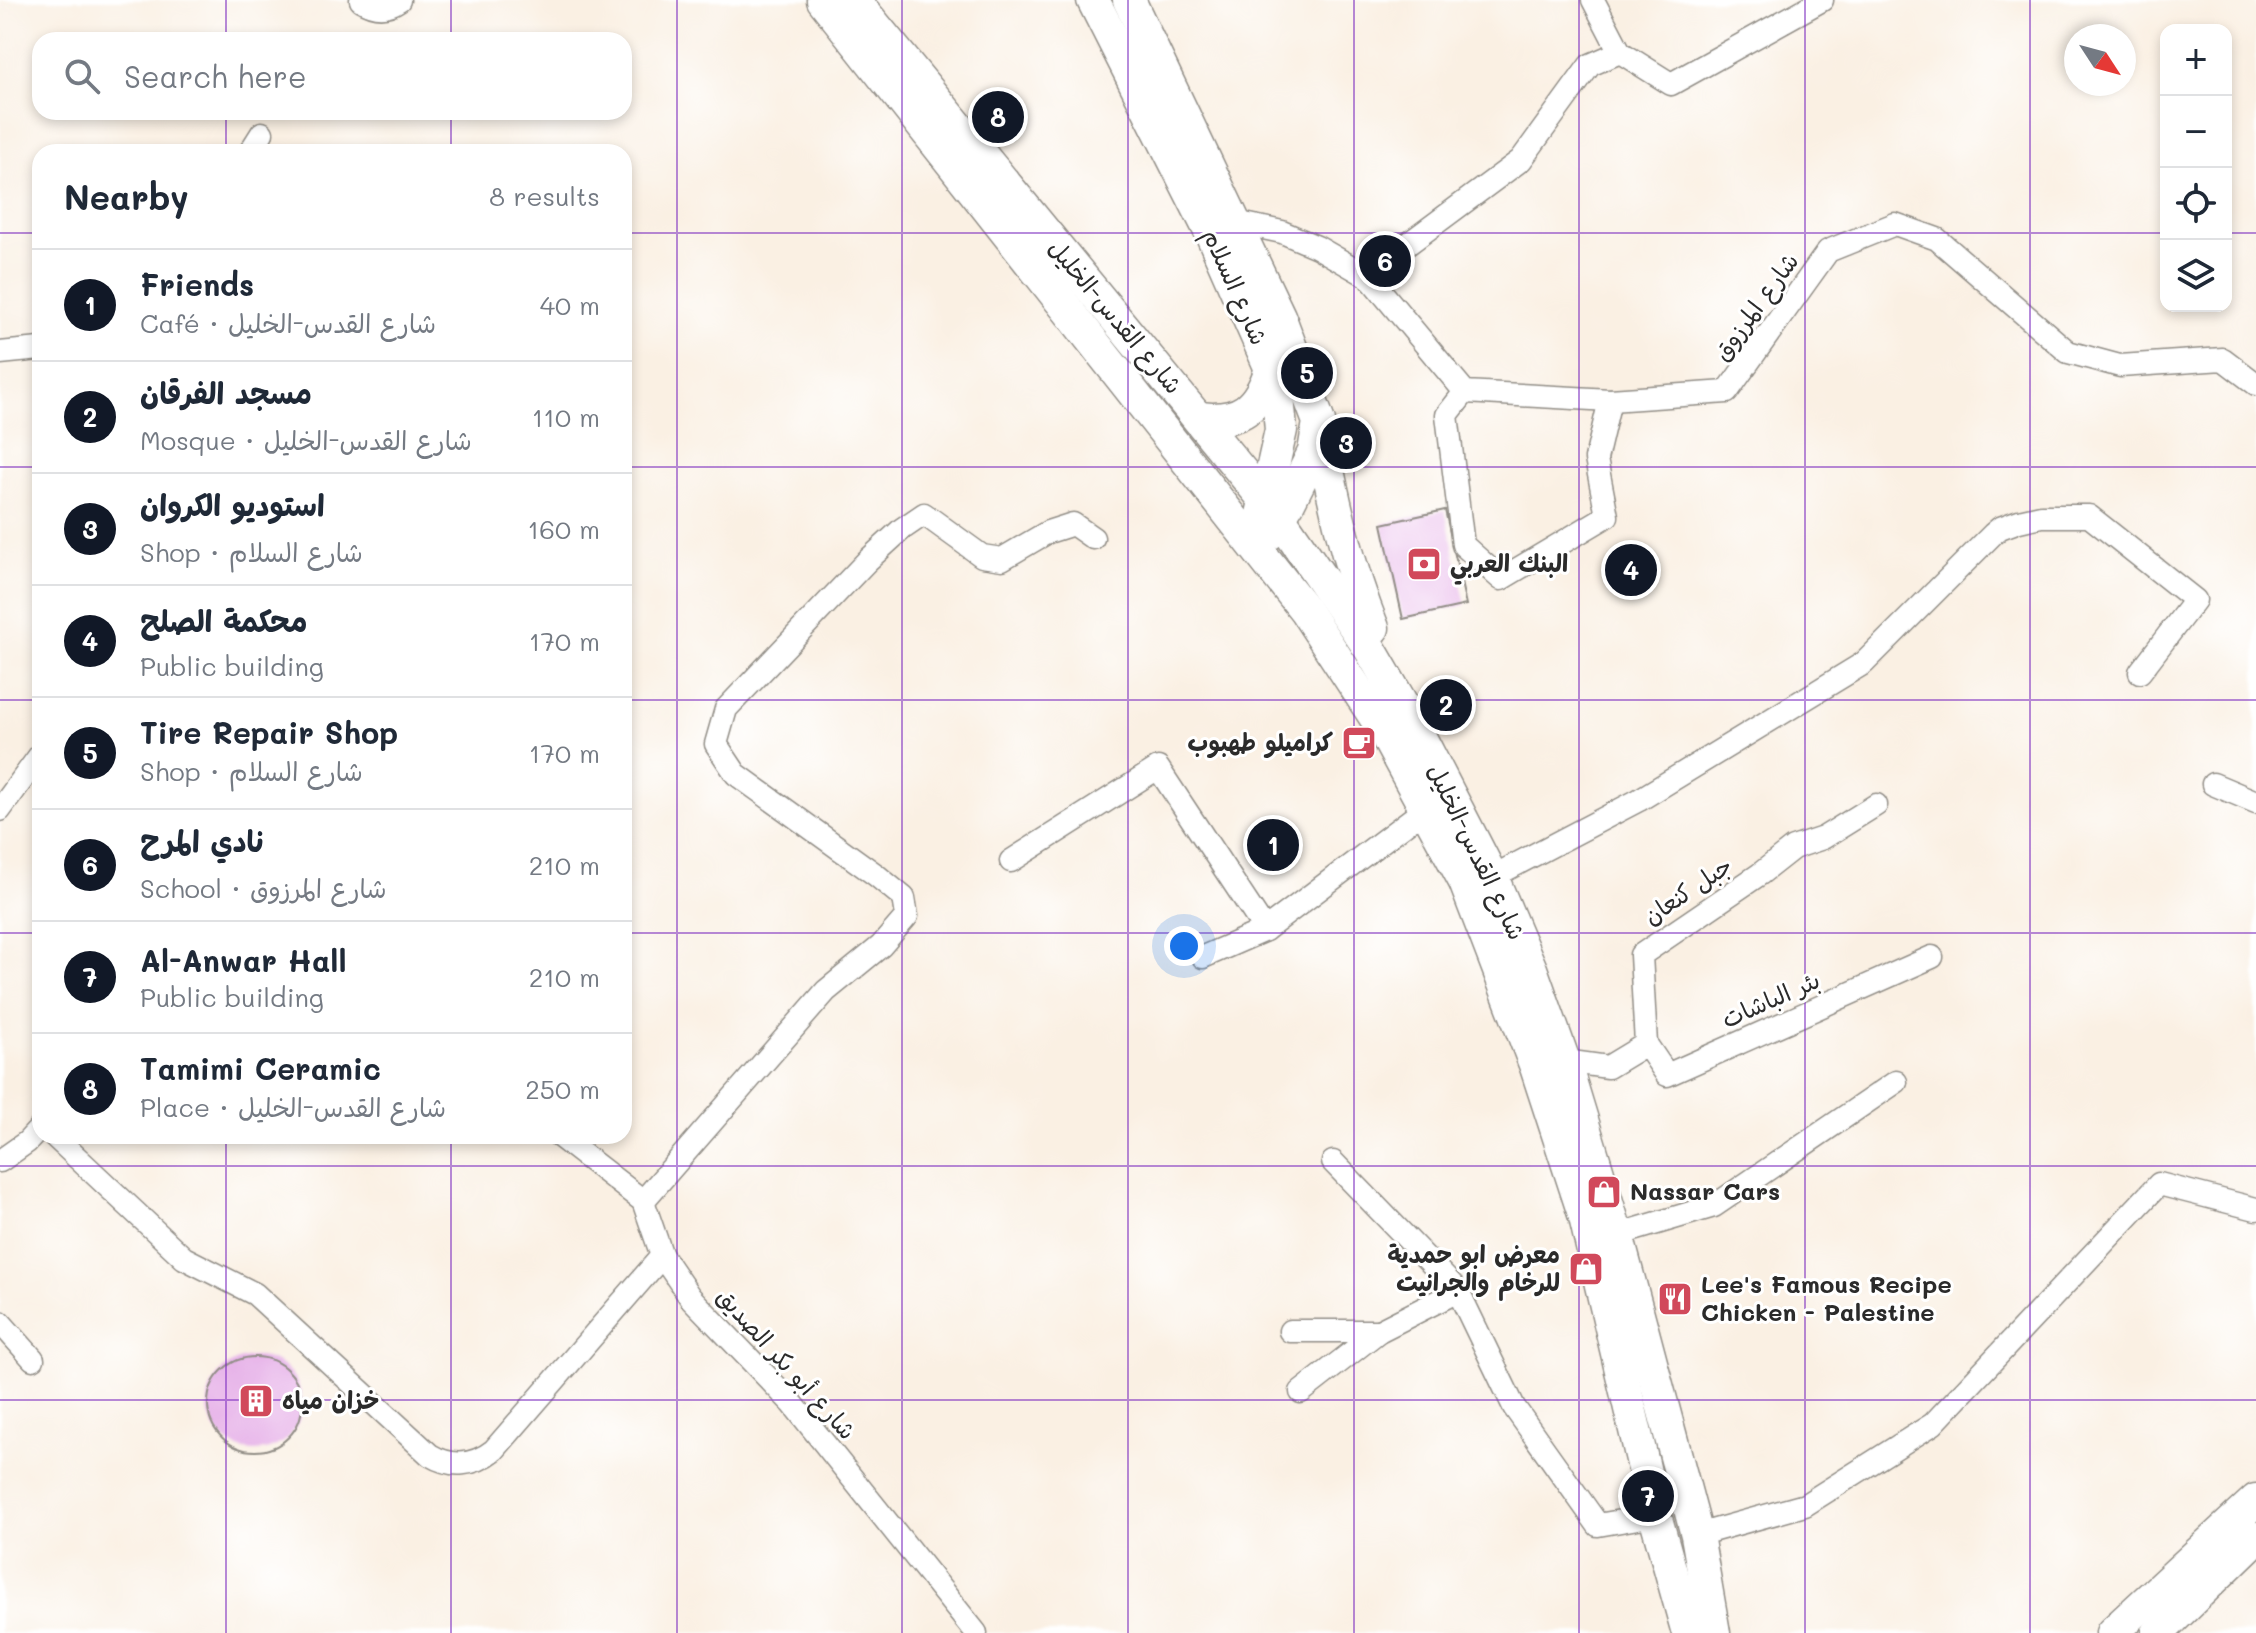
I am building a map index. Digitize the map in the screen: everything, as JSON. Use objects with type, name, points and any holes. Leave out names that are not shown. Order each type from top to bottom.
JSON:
[{"type":"main road","name":"شارع القدس-الخليل","points":[[823,0],[1305,610],[1381,726],[1465,882],[1536,1067],[1585,1217],[1655,1515],[1688,1633]]},
{"type":"main road","name":"شارع القدس-الخليل","points":[[854,0],[1272,508],[1370,649],[1409,716],[1492,877],[1531,969],[1564,1061],[1617,1235],[1697,1535],[1714,1633]]},
{"type":"main road","name":"شارع السلام","points":[[1093,0],[1223,228],[1279,316],[1319,422],[1336,512],[1356,586],[1409,716]]},
{"type":"main road","name":"شارع السلام","points":[[1129,0],[1223,228],[1278,396],[1281,430],[1272,508],[1258,550]]},
{"type":"main road","points":[[1198,418],[1231,418],[1249,409],[1263,393],[1271,369]]},
{"type":"main road","name":"شارع السلام","points":[[1272,508],[1299,485],[1314,452],[1319,422]]},
{"type":"main road","points":[[2112,1633],[2256,1500]]},
{"type":"main road","points":[[2158,1633],[2256,1538]]},
{"type":"street","points":[[361,0],[382,7],[399,0]]},
{"type":"street","points":[[1593,0],[1620,52],[1671,84],[1822,0]]},
{"type":"street","points":[[1369,277],[1385,261],[1521,160],[1590,65],[1620,52]]},
{"type":"street","name":"شارع المرزوق","points":[[1465,392],[1610,400],[1727,392],[1828,251],[1895,224],[1937,239],[2068,352],[2120,366],[2223,359],[2256,384]]},
{"type":"street","points":[[1223,228],[1282,232],[1317,247],[1369,277],[1465,392],[1447,415],[1463,545],[1501,579],[1607,516],[1596,459],[1610,400]]},
{"type":"street","points":[[0,353],[32,350]]},
{"type":"street","points":[[569,1144],[643,1201],[826,991],[881,946],[907,916],[904,898],[736,774],[716,744],[726,709],[867,561],[902,529],[924,514],[982,556],[1002,559],[1048,532],[1073,524],[1093,538]]},
{"type":"street","points":[[1492,877],[1639,800],[1864,663],[1993,534],[2019,521],[2041,516],[2089,516],[2195,600],[2140,672]]},
{"type":"street","points":[[0,810],[32,766]]},
{"type":"street","points":[[1011,861],[1158,768],[1265,930]]},
{"type":"street","points":[[2213,784],[2256,802]]},
{"type":"street","name":"جبل كنعان","points":[[1646,1044],[1641,955],[1793,848],[1823,838],[1876,805]]},
{"type":"street","points":[[1203,957],[1265,930],[1425,809]]},
{"type":"street","name":"بئر الباشات","points":[[1646,1044],[1667,1075],[1932,957]]},
{"type":"street","points":[[1564,1061],[1608,1067],[1646,1044]]},
{"type":"street","points":[[1617,1235],[1714,1206],[1896,1082]]},
{"type":"street","points":[[0,1161],[32,1137]]},
{"type":"street","points":[[63,1144],[184,1258],[255,1294],[430,1455],[454,1464],[472,1463],[494,1450],[662,1256]]},
{"type":"street","points":[[1333,1162],[1458,1291],[1514,1407],[1598,1525],[1655,1515]]},
{"type":"street","points":[[1697,1535],[1805,1505],[1933,1424],[2159,1184],[2256,1209]]},
{"type":"street","name":"شارع أبو بكر الصديق","points":[[643,1201],[662,1256],[690,1297],[792,1403],[976,1633]]},
{"type":"street","points":[[1301,1392],[1379,1331],[1458,1291]]},
{"type":"street","points":[[0,1322],[33,1359]]},
{"type":"street","points":[[1290,1331],[1379,1331]]},
{"type":"building","name":"البنك العربي","points":[[1445,510],[1466,605],[1403,619],[1382,524]]},
{"type":"building","name":"خزان مياه","points":[[255,1357],[273,1360],[288,1371],[299,1386],[302,1404],[299,1422],[288,1437],[273,1448],[255,1451],[237,1448],[222,1437],[211,1422],[208,1404],[211,1386],[222,1371],[237,1360]]},
{"type":"place","name":"Tamimi Ceramic","points":[[998,117]]},
{"type":"place","name":"نادي المرح","points":[[1385,261]]},
{"type":"place","name":"Tire Repair Shop","points":[[1307,373]]},
{"type":"place","name":"استوديو الكروان","points":[[1346,443]]},
{"type":"place","name":"البنك العربي","points":[[1424,564]]},
{"type":"place","name":"محكمة الصلح","points":[[1631,570]]},
{"type":"place","name":"مسجد الفرقان","points":[[1446,705]]},
{"type":"place","name":"كراميلو طهبوب","points":[[1359,743]]},
{"type":"place","name":"Friends","points":[[1273,845]]},
{"type":"place","name":"Nassar Cars","points":[[1604,1192]]},
{"type":"place","name":"معرض ابو حمدية للرخام والجرانيت","points":[[1586,1269]]},
{"type":"place","name":"Lee's Famous Recipe Chicken - Palestine","points":[[1675,1299]]},
{"type":"place","name":"خزان مياه","points":[[256,1401]]},
{"type":"place","name":"Al-Anwar Hall","points":[[1648,1496]]}]
